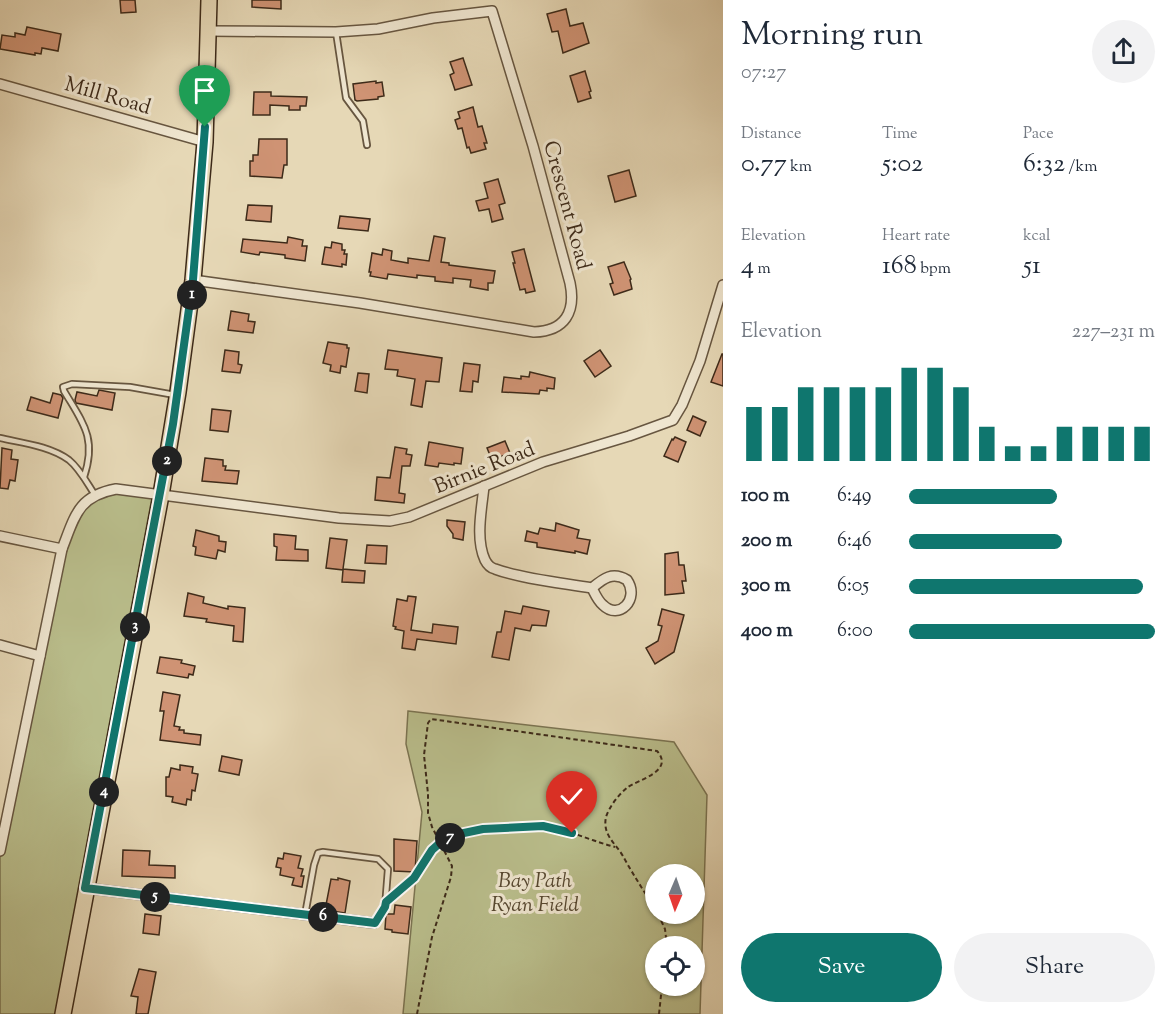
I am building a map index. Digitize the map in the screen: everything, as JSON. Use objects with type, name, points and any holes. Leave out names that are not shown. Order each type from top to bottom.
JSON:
[{"type":"main road","points":[[63,1014],[178,395],[193,280],[205,142],[209,0]]},
{"type":"street","name":"Crescent Road","points":[[193,280],[371,305],[534,332],[559,325],[568,316],[572,303],[570,283],[533,146],[492,11],[434,18],[378,29],[336,32],[208,31]]},
{"type":"street","name":"Mill Road","points":[[0,84],[205,142]]},
{"type":"street","name":"Birnie Road","points":[[95,495],[116,489],[339,518],[398,520],[543,462],[673,420],[682,405],[700,361],[723,285]]},
{"type":"street","points":[[484,486],[480,523],[481,544],[489,565],[494,569],[515,574],[592,588],[604,606],[614,610],[625,607],[632,597],[627,580],[616,575],[605,578],[592,588]]},
{"type":"street","points":[[0,851],[3,817],[62,549],[76,514],[91,496],[95,495]]},
{"type":"street","points":[[0,536],[62,549]]},
{"type":"street","points":[[0,645],[40,656]]},
{"type":"street","points":[[85,888],[375,923]]},
{"type":"lane","points":[[336,32],[346,98],[363,121],[367,145]]},
{"type":"lane","points":[[84,477],[88,465],[89,436],[63,387],[72,384],[130,387],[178,395]]},
{"type":"lane","points":[[0,438],[49,450],[68,460],[84,477],[95,495]]},
{"type":"lane","points":[[305,915],[314,865],[318,853],[323,852],[378,859],[388,869],[385,907],[375,923]]},
{"type":"path","points":[[417,1014],[432,937],[451,877],[452,866],[432,827],[428,813],[424,755],[428,723],[431,719],[657,751],[661,762],[654,776],[626,788],[609,810],[606,818],[609,839],[623,856],[645,894]]},
{"type":"path","points":[[386,902],[414,878],[432,850],[441,842],[459,834],[483,829],[543,826],[616,847]]},
{"type":"path","points":[[659,1014],[661,996]]},
{"type":"green space","points":[[101,492],[161,495],[63,1014],[0,1014],[0,851],[62,549],[76,514]]},
{"type":"green space","name":"Bay Path Ryan Field","points":[[408,711],[674,742],[707,795],[705,864],[645,864],[645,924],[703,924],[702,936],[645,936],[645,996],[701,996],[700,1014],[403,1014],[422,812],[406,744]]},
{"type":"building","points":[[120,0],[135,0],[136,12],[121,13]]},
{"type":"building","points":[[252,0],[281,0],[281,9],[252,7]]},
{"type":"building","points":[[566,9],[570,26],[583,23],[589,43],[563,53],[558,31],[552,32],[547,14]]},
{"type":"building","points":[[27,27],[61,34],[58,51],[42,48],[41,54],[35,53],[35,55],[0,49],[2,35],[15,37],[15,33],[25,35]]},
{"type":"building","points":[[463,58],[472,85],[455,90],[450,75],[454,73],[450,62]]},
{"type":"building","points":[[585,71],[591,98],[578,102],[570,76]]},
{"type":"building","points":[[376,81],[376,83],[382,82],[384,96],[378,99],[355,100],[353,84]]},
{"type":"building","points":[[254,92],[271,92],[271,96],[307,97],[306,106],[300,106],[300,110],[289,110],[289,106],[270,105],[270,115],[253,115]]},
{"type":"building","points":[[473,107],[478,127],[482,126],[487,143],[484,143],[486,149],[471,153],[469,147],[467,148],[462,128],[458,129],[455,120],[460,118],[458,112]]},
{"type":"building","points":[[259,139],[287,139],[287,165],[284,165],[282,178],[250,176],[250,161],[253,161],[253,155],[258,155]]},
{"type":"building","points":[[629,170],[636,196],[615,202],[608,176]]},
{"type":"building","points":[[498,179],[505,203],[499,205],[503,219],[492,222],[489,209],[479,211],[476,201],[488,198],[484,183]]},
{"type":"building","points":[[248,205],[272,206],[271,222],[246,220]]},
{"type":"building","points":[[340,216],[370,219],[368,231],[338,228]]},
{"type":"building","points":[[434,236],[445,238],[441,262],[495,271],[493,283],[488,283],[488,290],[470,287],[471,280],[453,278],[453,283],[435,281],[435,277],[417,275],[417,278],[388,274],[387,279],[370,276],[372,253],[382,255],[383,249],[392,251],[391,260],[408,263],[408,258],[429,261]]},
{"type":"building","points":[[288,237],[303,240],[302,246],[307,246],[305,261],[285,258],[285,255],[241,252],[243,239],[287,243]]},
{"type":"building","points":[[332,242],[342,244],[344,254],[347,254],[346,265],[342,264],[342,267],[322,264],[325,247],[331,248]]},
{"type":"building","points":[[524,249],[535,291],[526,293],[525,289],[520,290],[512,252]]},
{"type":"building","points":[[624,262],[631,279],[632,289],[614,295],[608,267]]},
{"type":"building","points":[[231,311],[249,314],[248,321],[255,322],[253,333],[228,330]]},
{"type":"building","points":[[328,342],[347,345],[349,348],[346,367],[341,366],[340,373],[330,371],[331,365],[323,363]]},
{"type":"building","points":[[225,350],[239,352],[238,364],[242,365],[240,373],[222,371]]},
{"type":"building","points":[[388,350],[442,358],[439,382],[426,381],[422,407],[411,405],[415,379],[397,376],[398,370],[385,369]]},
{"type":"building","points":[[600,350],[611,366],[595,377],[584,361]]},
{"type":"building","points":[[723,354],[723,386],[711,382]]},
{"type":"building","points":[[464,363],[480,365],[478,382],[473,381],[472,392],[460,391]]},
{"type":"building","points":[[530,372],[555,378],[554,389],[540,390],[539,394],[502,392],[504,377],[521,379],[521,376],[529,377]]},
{"type":"building","points":[[358,373],[369,374],[367,393],[355,391]]},
{"type":"building","points":[[99,390],[115,393],[112,410],[76,403],[77,392],[97,396]]},
{"type":"building","points":[[53,393],[63,398],[58,418],[27,410],[31,397],[50,403]]},
{"type":"building","points":[[212,409],[231,411],[228,432],[210,430]]},
{"type":"building","points":[[693,416],[706,422],[700,436],[687,430]]},
{"type":"building","points":[[675,437],[686,442],[678,462],[664,456]]},
{"type":"building","points":[[505,441],[510,453],[492,460],[487,448]]},
{"type":"building","points":[[429,442],[463,448],[461,464],[439,463],[438,467],[425,465]]},
{"type":"building","points":[[395,447],[407,449],[406,454],[412,455],[410,466],[402,466],[399,493],[405,494],[404,503],[375,500],[377,477],[390,478]]},
{"type":"building","points":[[2,448],[12,450],[11,459],[18,460],[15,481],[10,480],[8,489],[0,488]]},
{"type":"building","points":[[205,458],[223,460],[225,470],[239,471],[237,484],[202,481]]},
{"type":"building","points":[[447,520],[465,522],[463,540],[453,538],[447,526]]},
{"type":"building","points":[[556,523],[579,530],[577,538],[590,540],[587,554],[537,547],[537,543],[525,541],[527,531],[538,534],[540,528],[555,531]]},
{"type":"building","points":[[196,530],[219,536],[219,541],[226,542],[225,552],[218,550],[216,559],[195,555],[196,547],[193,546]]},
{"type":"building","points":[[274,534],[296,536],[295,549],[308,550],[308,561],[276,560],[277,547],[274,546]]},
{"type":"building","points":[[330,538],[347,540],[343,569],[365,571],[364,583],[342,582],[343,570],[326,568]]},
{"type":"building","points":[[367,545],[387,546],[386,564],[365,563]]},
{"type":"building","points":[[678,552],[679,565],[684,565],[686,581],[682,581],[684,593],[665,595],[665,554]]},
{"type":"building","points":[[188,593],[204,597],[203,603],[228,609],[228,606],[245,608],[243,642],[233,641],[234,626],[184,616]]},
{"type":"building","points":[[408,596],[416,597],[411,630],[432,633],[433,624],[458,627],[456,644],[417,639],[415,650],[402,648],[404,631],[395,629],[396,627],[393,626],[397,599],[407,601]]},
{"type":"building","points":[[523,606],[549,611],[546,626],[532,625],[530,631],[515,628],[509,660],[492,657],[497,632],[501,632],[505,611],[521,614]]},
{"type":"building","points":[[662,609],[684,615],[674,652],[655,664],[646,648],[658,641],[662,626],[658,625]]},
{"type":"building","points":[[160,657],[182,660],[181,663],[195,666],[193,675],[189,674],[188,678],[157,673]]},
{"type":"building","points":[[163,692],[180,695],[174,726],[180,727],[179,730],[184,730],[184,733],[201,735],[200,745],[160,740],[164,711],[160,711]]},
{"type":"building","points":[[222,756],[242,760],[239,775],[219,771]]},
{"type":"building","points":[[180,765],[193,767],[192,773],[198,774],[195,791],[192,790],[191,800],[187,799],[186,805],[172,802],[173,797],[166,796],[166,777],[169,777],[171,768],[180,770]]},
{"type":"building","points":[[394,839],[417,841],[415,872],[394,871]]},
{"type":"building","points":[[123,850],[150,851],[149,865],[175,866],[175,878],[122,876]]},
{"type":"building","points":[[284,853],[301,856],[298,868],[303,869],[302,887],[292,885],[294,878],[280,875],[281,868],[276,867],[278,858],[283,859]]},
{"type":"building","points":[[338,878],[350,881],[345,913],[325,910],[331,879],[338,880]]},
{"type":"building","points":[[395,905],[411,907],[408,934],[385,929],[386,914],[394,914]]},
{"type":"building","points":[[145,914],[161,916],[159,935],[143,933]]},
{"type":"building","points":[[139,969],[156,972],[148,1014],[136,1014],[138,997],[131,996]]},
{"type":"route","points":[[205,127],[193,280],[173,424],[85,888],[375,923],[386,902],[414,878],[432,850],[441,842],[459,834],[483,829],[543,826],[572,833]]}]
